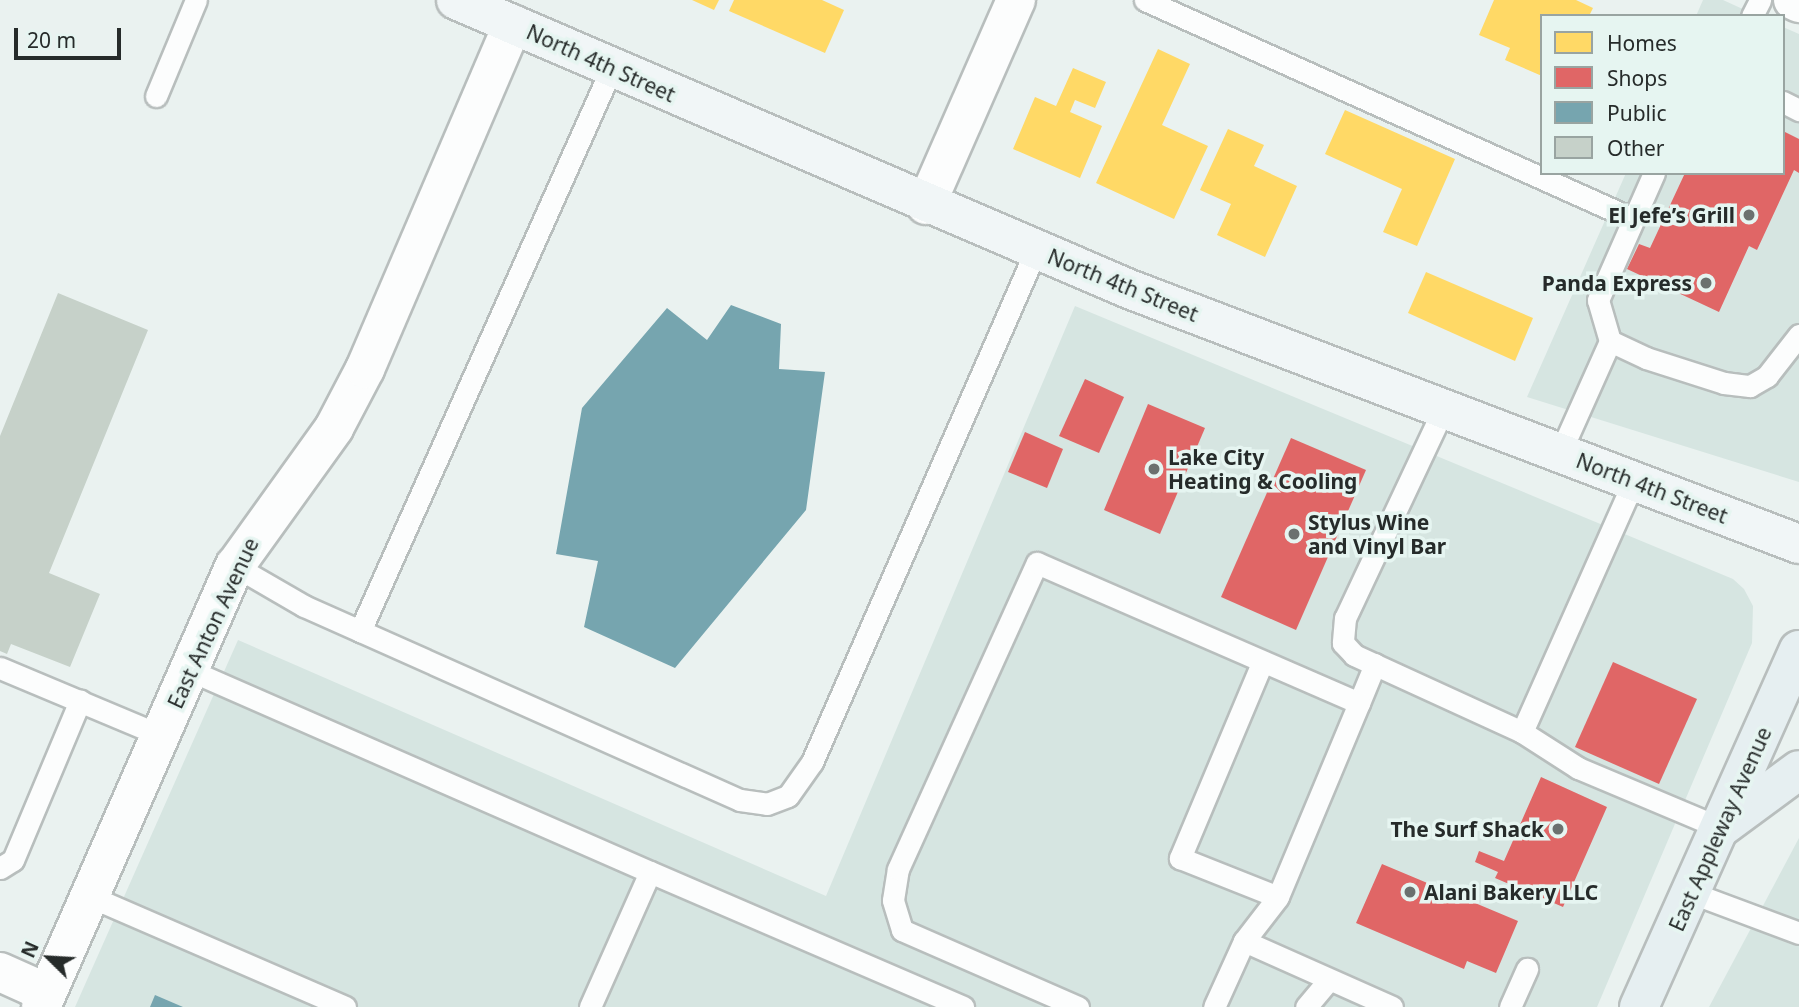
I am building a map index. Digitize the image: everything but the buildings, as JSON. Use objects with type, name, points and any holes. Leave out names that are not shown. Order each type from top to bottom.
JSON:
[{"type":"main road","name":"North 4th Street","points":[[456,0],[926,205],[1036,250],[1443,410],[1799,544]]},
{"type":"main road","name":"East Appleway Avenue","points":[[1649,1004],[1692,893],[1799,650]]},
{"type":"main road","points":[[1721,828],[1799,770]]},
{"type":"street","points":[[926,205],[1016,0]]},
{"type":"street","points":[[1793,0],[1799,3]]},
{"type":"street","name":"East Anton Avenue","points":[[44,1000],[235,566],[334,428],[365,369],[513,24]]},
{"type":"street","points":[[0,972],[44,1000]]},
{"type":"lane","points":[[156,96],[196,0]]},
{"type":"lane","points":[[1145,0],[1633,219]]},
{"type":"lane","points":[[360,631],[612,67]]},
{"type":"lane","points":[[1560,453],[1610,341],[1598,300],[1653,175]]},
{"type":"lane","points":[[235,566],[304,606],[740,800],[768,804],[788,796],[812,762],[1036,250]]},
{"type":"lane","points":[[1610,341],[1659,362],[1724,383],[1750,386],[1767,376],[1799,335]]},
{"type":"lane","points":[[1443,410],[1345,618],[1343,643],[1354,655],[1522,732],[1578,768],[1721,828]]},
{"type":"lane","points":[[1522,732],[1634,480]]},
{"type":"lane","points":[[1078,1007],[902,930],[893,900],[898,869],[1037,564],[1359,703]]},
{"type":"lane","points":[[1262,663],[1180,858],[1278,897]]},
{"type":"lane","points":[[1214,1007],[1244,942],[1278,897],[1375,664]]},
{"type":"lane","points":[[0,668],[160,735]]},
{"type":"lane","points":[[189,670],[963,1007]]},
{"type":"lane","points":[[0,868],[13,860],[79,701]]},
{"type":"lane","points":[[590,1007],[650,872]]},
{"type":"lane","points":[[1692,893],[1799,933]]},
{"type":"lane","points":[[89,896],[345,1007]]},
{"type":"lane","points":[[1244,942],[1392,1007]]},
{"type":"lane","points":[[1510,1007],[1527,969]]},
{"type":"lane","points":[[1306,1007],[1329,980]]},
{"type":"shaded area","points":[[1703,0],[1723,0],[1754,14],[1697,14]]},
{"type":"shaded area","points":[[1785,28],[1799,34],[1799,482],[1527,397],[1625,175],[1785,175]]},
{"type":"shaded area","points":[[1075,306],[1733,579],[1744,589],[1753,606],[1752,643],[1597,1007],[75,1007],[238,640],[826,896]]},
{"type":"shaded area","points":[[1799,838],[1799,1007],[1709,1007]]},
{"type":"place","name":"El Jefe’s Grill","points":[[1749,215]]},
{"type":"place","name":"Panda Express","points":[[1706,283]]},
{"type":"place","name":"Lake City Heating & Cooling","points":[[1154,469]]},
{"type":"place","name":"Stylus Wine and Vinyl Bar","points":[[1294,534]]},
{"type":"place","name":"The Surf Shack","points":[[1558,829]]},
{"type":"place","name":"Alani Bakery LLC","points":[[1410,892]]}]
